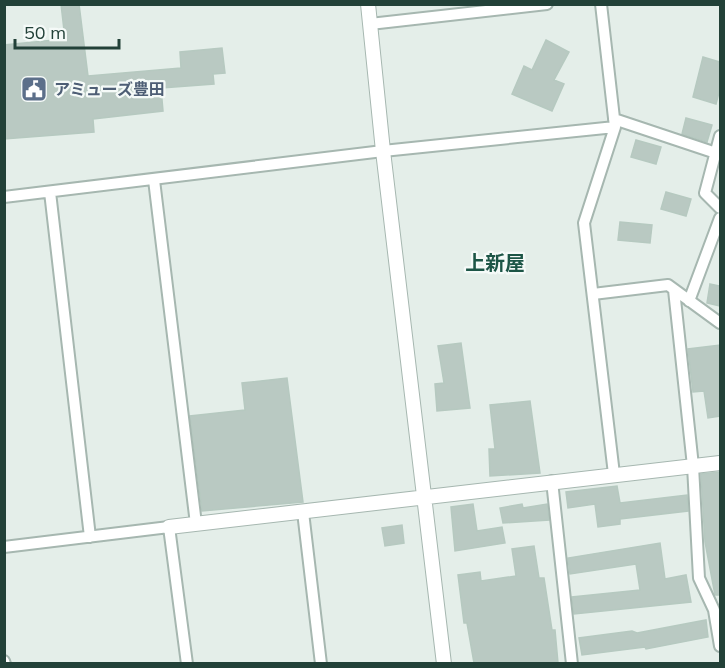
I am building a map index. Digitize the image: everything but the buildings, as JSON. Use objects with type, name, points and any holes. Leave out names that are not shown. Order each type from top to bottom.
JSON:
[{"type":"street","points":[[368,4],[383,151],[444,663]]},
{"type":"street","points":[[370,24],[547,4]]},
{"type":"street","points":[[601,4],[614,123],[585,223],[614,474]]},
{"type":"street","points":[[4,197],[614,123],[716,153]]},
{"type":"street","points":[[720,136],[705,193],[720,208]]},
{"type":"street","points":[[154,180],[196,524]]},
{"type":"street","points":[[50,192],[90,537]]},
{"type":"street","points":[[689,301],[720,218]]},
{"type":"street","points":[[593,294],[668,285],[720,323]]},
{"type":"street","points":[[674,290],[693,466],[699,578],[714,610],[720,646]]},
{"type":"street","points":[[4,547],[552,481],[720,464]]},
{"type":"street","points":[[552,481],[572,663]]},
{"type":"street","points":[[303,512],[321,663]]},
{"type":"street","points":[[169,527],[187,663]]},
{"type":"place","name":"アミューズ豊田","points":[[34,89]]},
{"type":"district","name":"上新屋","points":[[495,262]]}]
